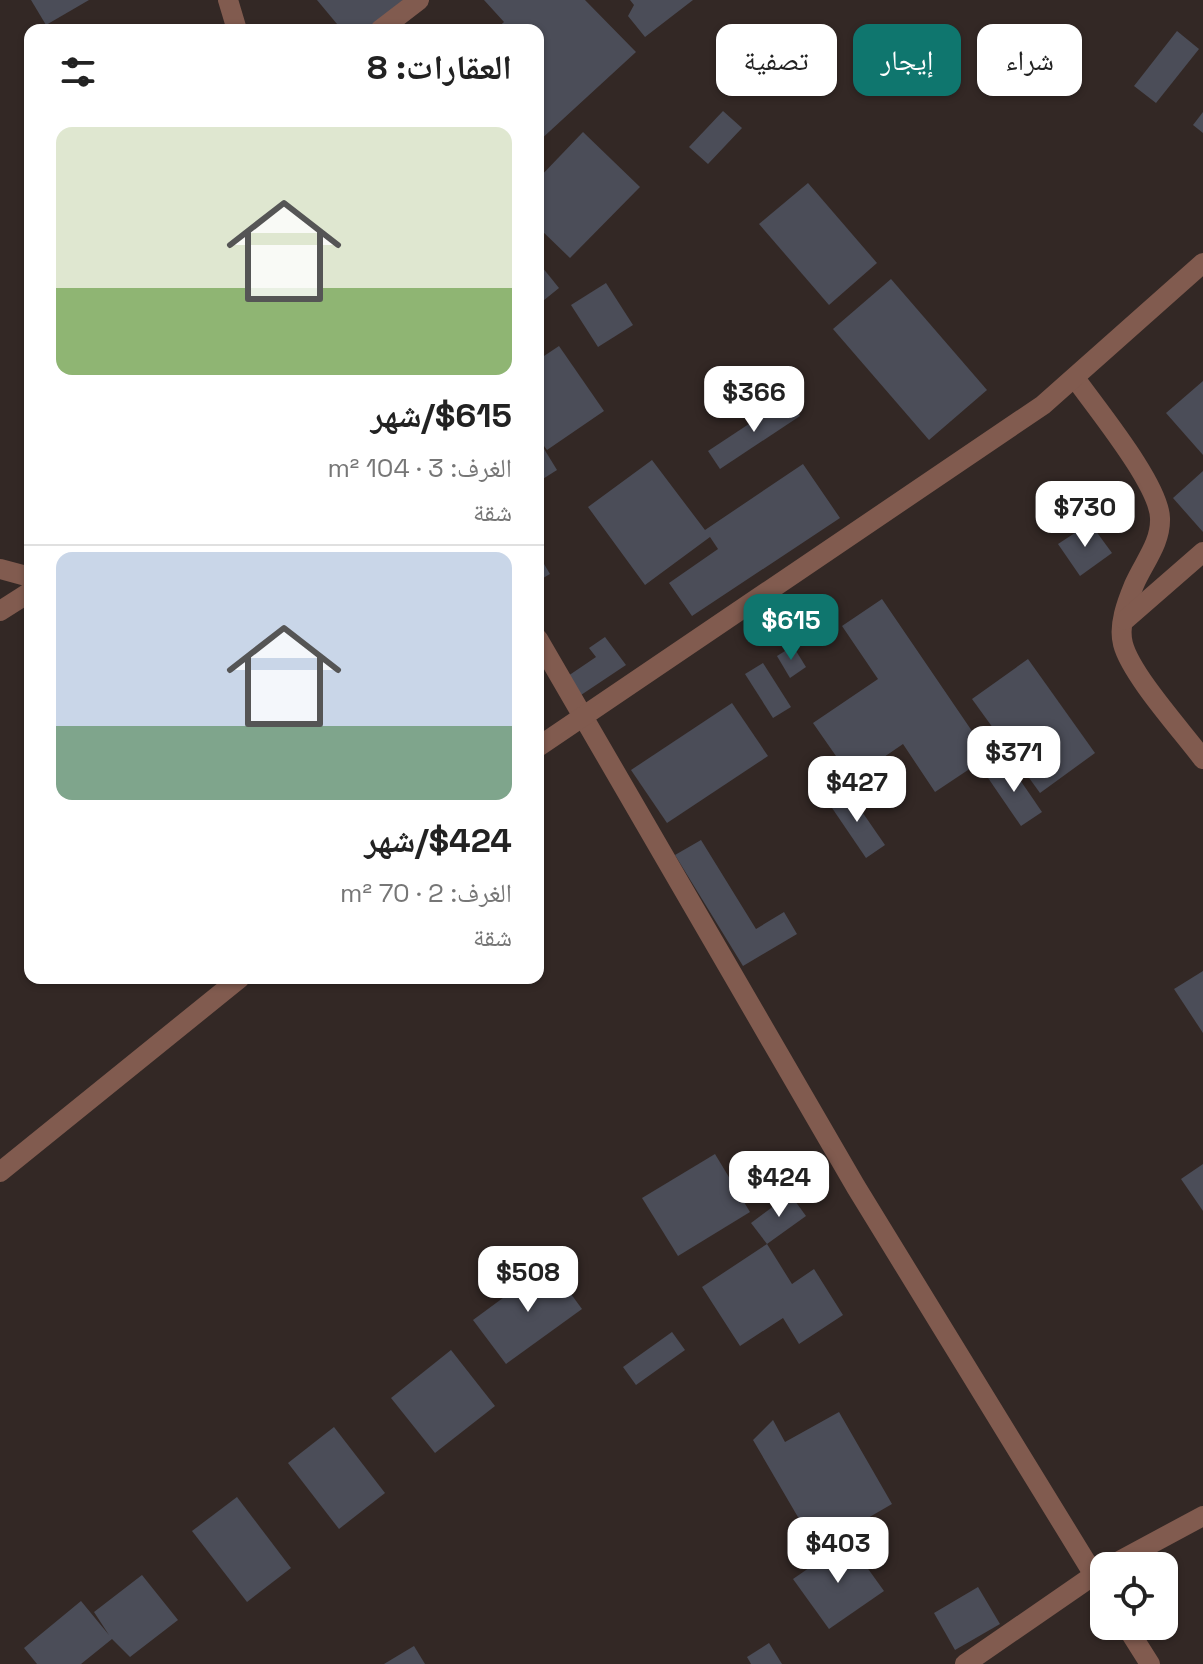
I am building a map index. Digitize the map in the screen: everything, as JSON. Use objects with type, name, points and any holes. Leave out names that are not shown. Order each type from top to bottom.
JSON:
[{"type":"street","points":[[228,0],[235,24]]},
{"type":"street","points":[[388,24],[419,0]]},
{"type":"street","points":[[544,743],[1043,405],[1203,263]]},
{"type":"street","points":[[1075,378],[1150,485],[1160,515],[1158,538],[1134,586],[1122,622],[1123,644],[1139,673],[1203,759]]},
{"type":"street","points":[[1122,622],[1203,552]]},
{"type":"street","points":[[0,569],[24,575]]},
{"type":"street","points":[[0,611],[24,596]]},
{"type":"street","points":[[544,649],[856,1187],[1090,1556]]},
{"type":"street","points":[[0,1172],[233,984]]},
{"type":"street","points":[[1143,1552],[1203,1516]]},
{"type":"street","points":[[965,1664],[1090,1584]]},
{"type":"street","points":[[1135,1640],[1150,1664]]},
{"type":"building","points":[[31,0],[89,0],[48,24]]},
{"type":"building","points":[[317,0],[403,0],[375,24],[337,24]]},
{"type":"building","points":[[484,0],[585,0],[636,52],[544,136],[544,24],[502,24],[504,22]]},
{"type":"building","points":[[630,0],[693,0],[645,37],[628,16],[634,5]]},
{"type":"building","points":[[1177,31],[1199,49],[1156,103],[1134,86]]},
{"type":"building","points":[[723,111],[742,128],[708,164],[689,147]]},
{"type":"building","points":[[1203,112],[1203,133],[1193,125]]},
{"type":"building","points":[[583,132],[640,187],[570,258],[544,233],[544,173]]},
{"type":"building","points":[[808,183],[877,263],[829,305],[759,224]]},
{"type":"building","points":[[544,269],[559,288],[544,300]]},
{"type":"building","points":[[891,279],[987,390],[929,440],[833,329]]},
{"type":"building","points":[[606,283],[633,325],[598,347],[571,305]]},
{"type":"building","points":[[559,346],[604,411],[547,450],[544,446],[544,356]]},
{"type":"building","points":[[1203,381],[1203,455],[1166,413]]},
{"type":"building","points":[[788,398],[800,416],[720,469],[708,451]]},
{"type":"building","points":[[544,449],[557,470],[544,478]]},
{"type":"building","points":[[652,460],[705,530],[803,464],[840,518],[692,616],[669,583],[718,549],[710,537],[645,585],[588,507]]},
{"type":"building","points":[[1203,471],[1203,532],[1173,498]]},
{"type":"building","points":[[1090,523],[1112,553],[1080,576],[1058,544]]},
{"type":"building","points":[[544,564],[550,574],[544,578]]},
{"type":"building","points":[[882,599],[989,756],[935,792],[903,744],[852,779],[813,723],[878,679],[842,626]]},
{"type":"building","points":[[605,637],[626,665],[581,695],[568,676],[596,657],[589,648]]},
{"type":"building","points":[[793,646],[806,667],[790,678],[777,656]]},
{"type":"building","points":[[1028,659],[1095,753],[1040,793],[972,699]]},
{"type":"building","points":[[763,663],[791,707],[773,718],[745,674]]},
{"type":"building","points":[[732,703],[768,756],[667,823],[631,770]]},
{"type":"building","points":[[1007,761],[1042,812],[1021,826],[986,775]]},
{"type":"building","points":[[847,790],[885,845],[866,858],[828,802]]},
{"type":"building","points":[[701,840],[756,929],[784,912],[797,934],[743,966],[675,855]]},
{"type":"building","points":[[1203,971],[1203,1033],[1174,989]]},
{"type":"building","points":[[715,1154],[750,1212],[678,1256],[642,1198]]},
{"type":"building","points":[[1203,1164],[1203,1211],[1181,1179]]},
{"type":"building","points":[[790,1194],[806,1216],[767,1244],[751,1223]]},
{"type":"building","points":[[767,1244],[792,1284],[814,1269],[843,1315],[799,1344],[783,1318],[740,1346],[702,1287]]},
{"type":"building","points":[[549,1264],[582,1309],[506,1364],[473,1320]]},
{"type":"building","points":[[672,1332],[685,1350],[636,1385],[623,1367]]},
{"type":"building","points":[[451,1350],[495,1406],[435,1453],[391,1398]]},
{"type":"building","points":[[839,1412],[892,1504],[816,1548],[753,1440],[773,1420],[785,1442]]},
{"type":"building","points":[[334,1427],[385,1493],[339,1529],[288,1463]]},
{"type":"building","points":[[237,1497],[291,1568],[247,1602],[192,1531]]},
{"type":"building","points":[[848,1541],[884,1591],[829,1629],[793,1579]]},
{"type":"building","points":[[142,1575],[178,1620],[130,1657],[112,1639],[81,1664],[37,1664],[24,1648],[81,1601],[109,1635],[94,1612]]},
{"type":"building","points":[[978,1587],[1000,1624],[955,1650],[934,1613]]},
{"type":"building","points":[[769,1643],[782,1664],[751,1664],[747,1657]]},
{"type":"building","points":[[414,1646],[425,1664],[384,1664]]}]
